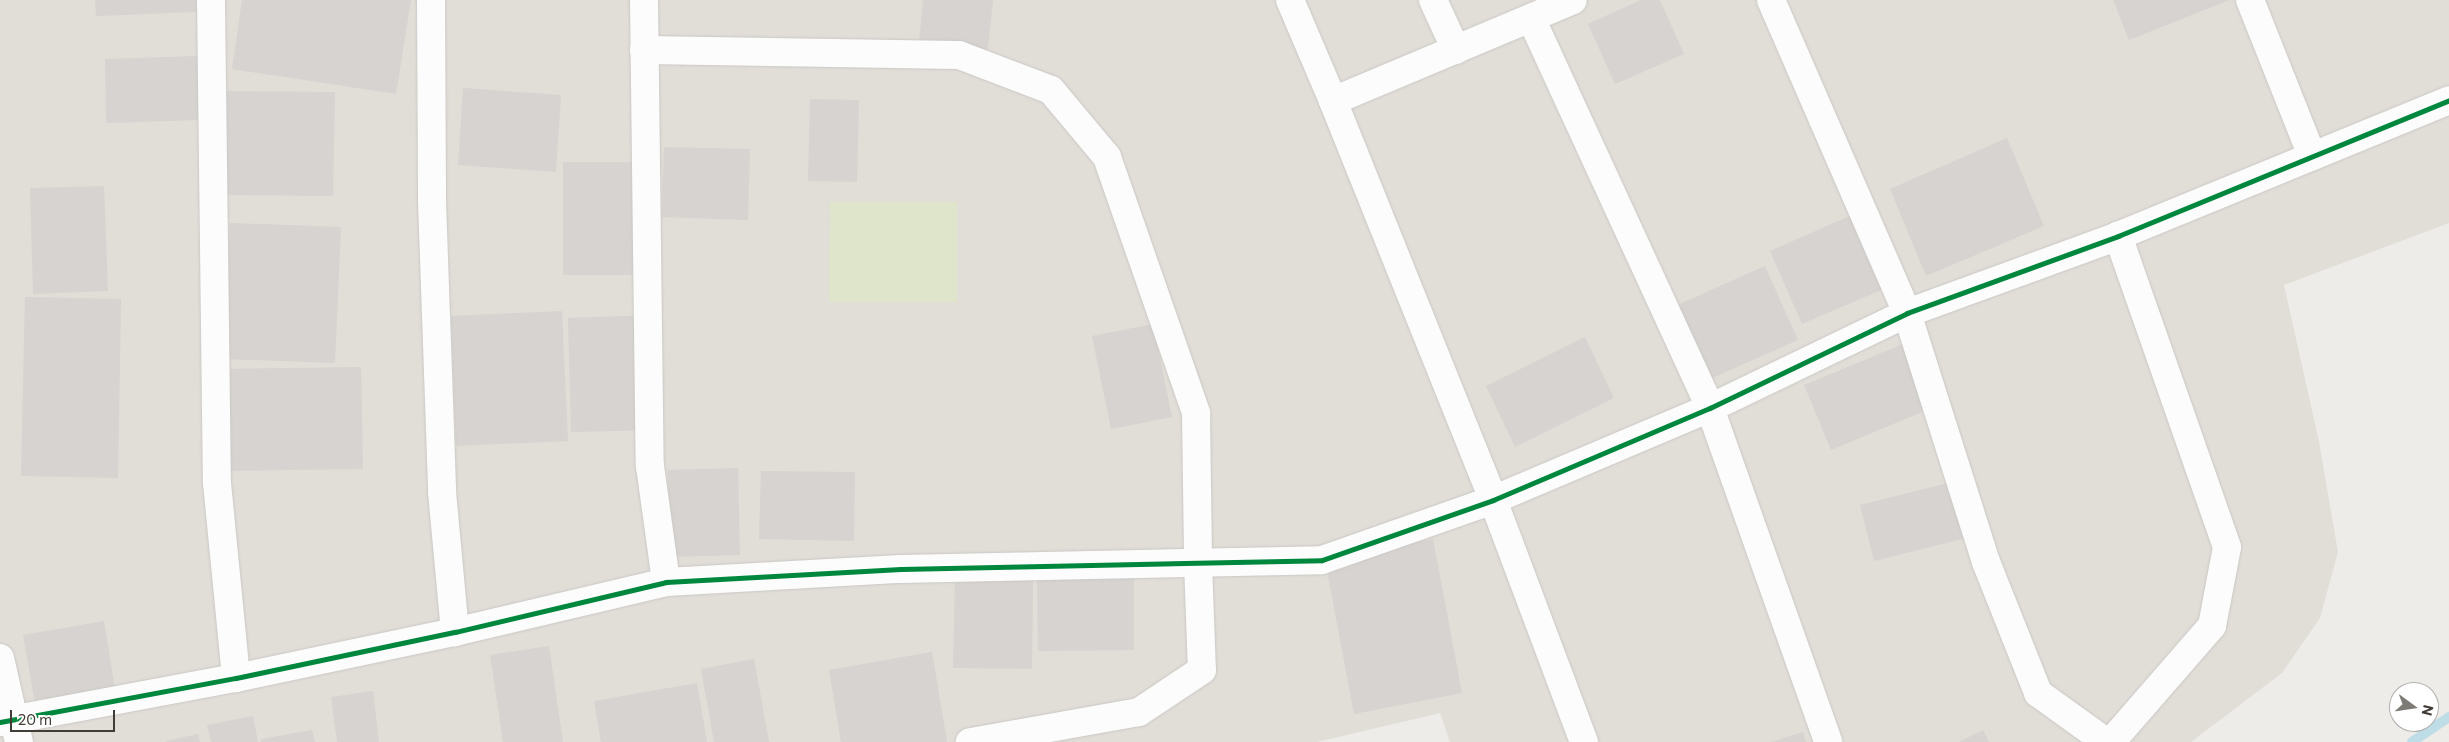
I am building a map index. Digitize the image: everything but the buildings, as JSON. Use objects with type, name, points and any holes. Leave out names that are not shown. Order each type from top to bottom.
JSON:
[{"type":"street","points":[[211,0],[217,483],[236,678]]},
{"type":"street","points":[[431,0],[432,201],[442,492],[455,632]]},
{"type":"street","points":[[644,0],[650,466],[666,582]]},
{"type":"street","points":[[1290,0],[1333,101],[1493,500],[1584,742]]},
{"type":"street","points":[[1433,0],[1456,50]]},
{"type":"street","points":[[1333,101],[1573,0]]},
{"type":"street","points":[[1771,0],[1907,314],[1986,562],[2038,693],[2106,742]]},
{"type":"street","points":[[2250,0],[2312,156]]},
{"type":"street","points":[[1531,18],[1710,408],[1828,742]]},
{"type":"street","points":[[644,50],[959,55],[1051,90],[1107,157],[1196,413],[1198,563],[1202,670],[1139,712],[985,740]]},
{"type":"street","points":[[0,658],[11,728],[455,632],[666,582],[901,569],[1322,560],[1493,500],[1710,408],[1907,314],[2118,236],[2449,100]]},
{"type":"street","points":[[2111,742],[2212,626],[2227,547],[2118,236]]},
{"type":"shaded area","points":[[0,0],[2449,0],[2449,223],[2284,285],[2319,442],[2338,552],[2320,618],[2282,673],[2191,742],[1450,742],[1440,713],[1317,742],[0,742]]},
{"type":"green space","points":[[830,202],[957,202],[957,302],[829,302]]},
{"type":"waterway","points":[[2412,742],[2449,717]]},
{"type":"cycle path","points":[[0,722],[236,678],[455,632],[666,582],[901,569],[1322,560],[1493,500],[1710,408],[1907,313],[2118,236],[2449,100]]}]
